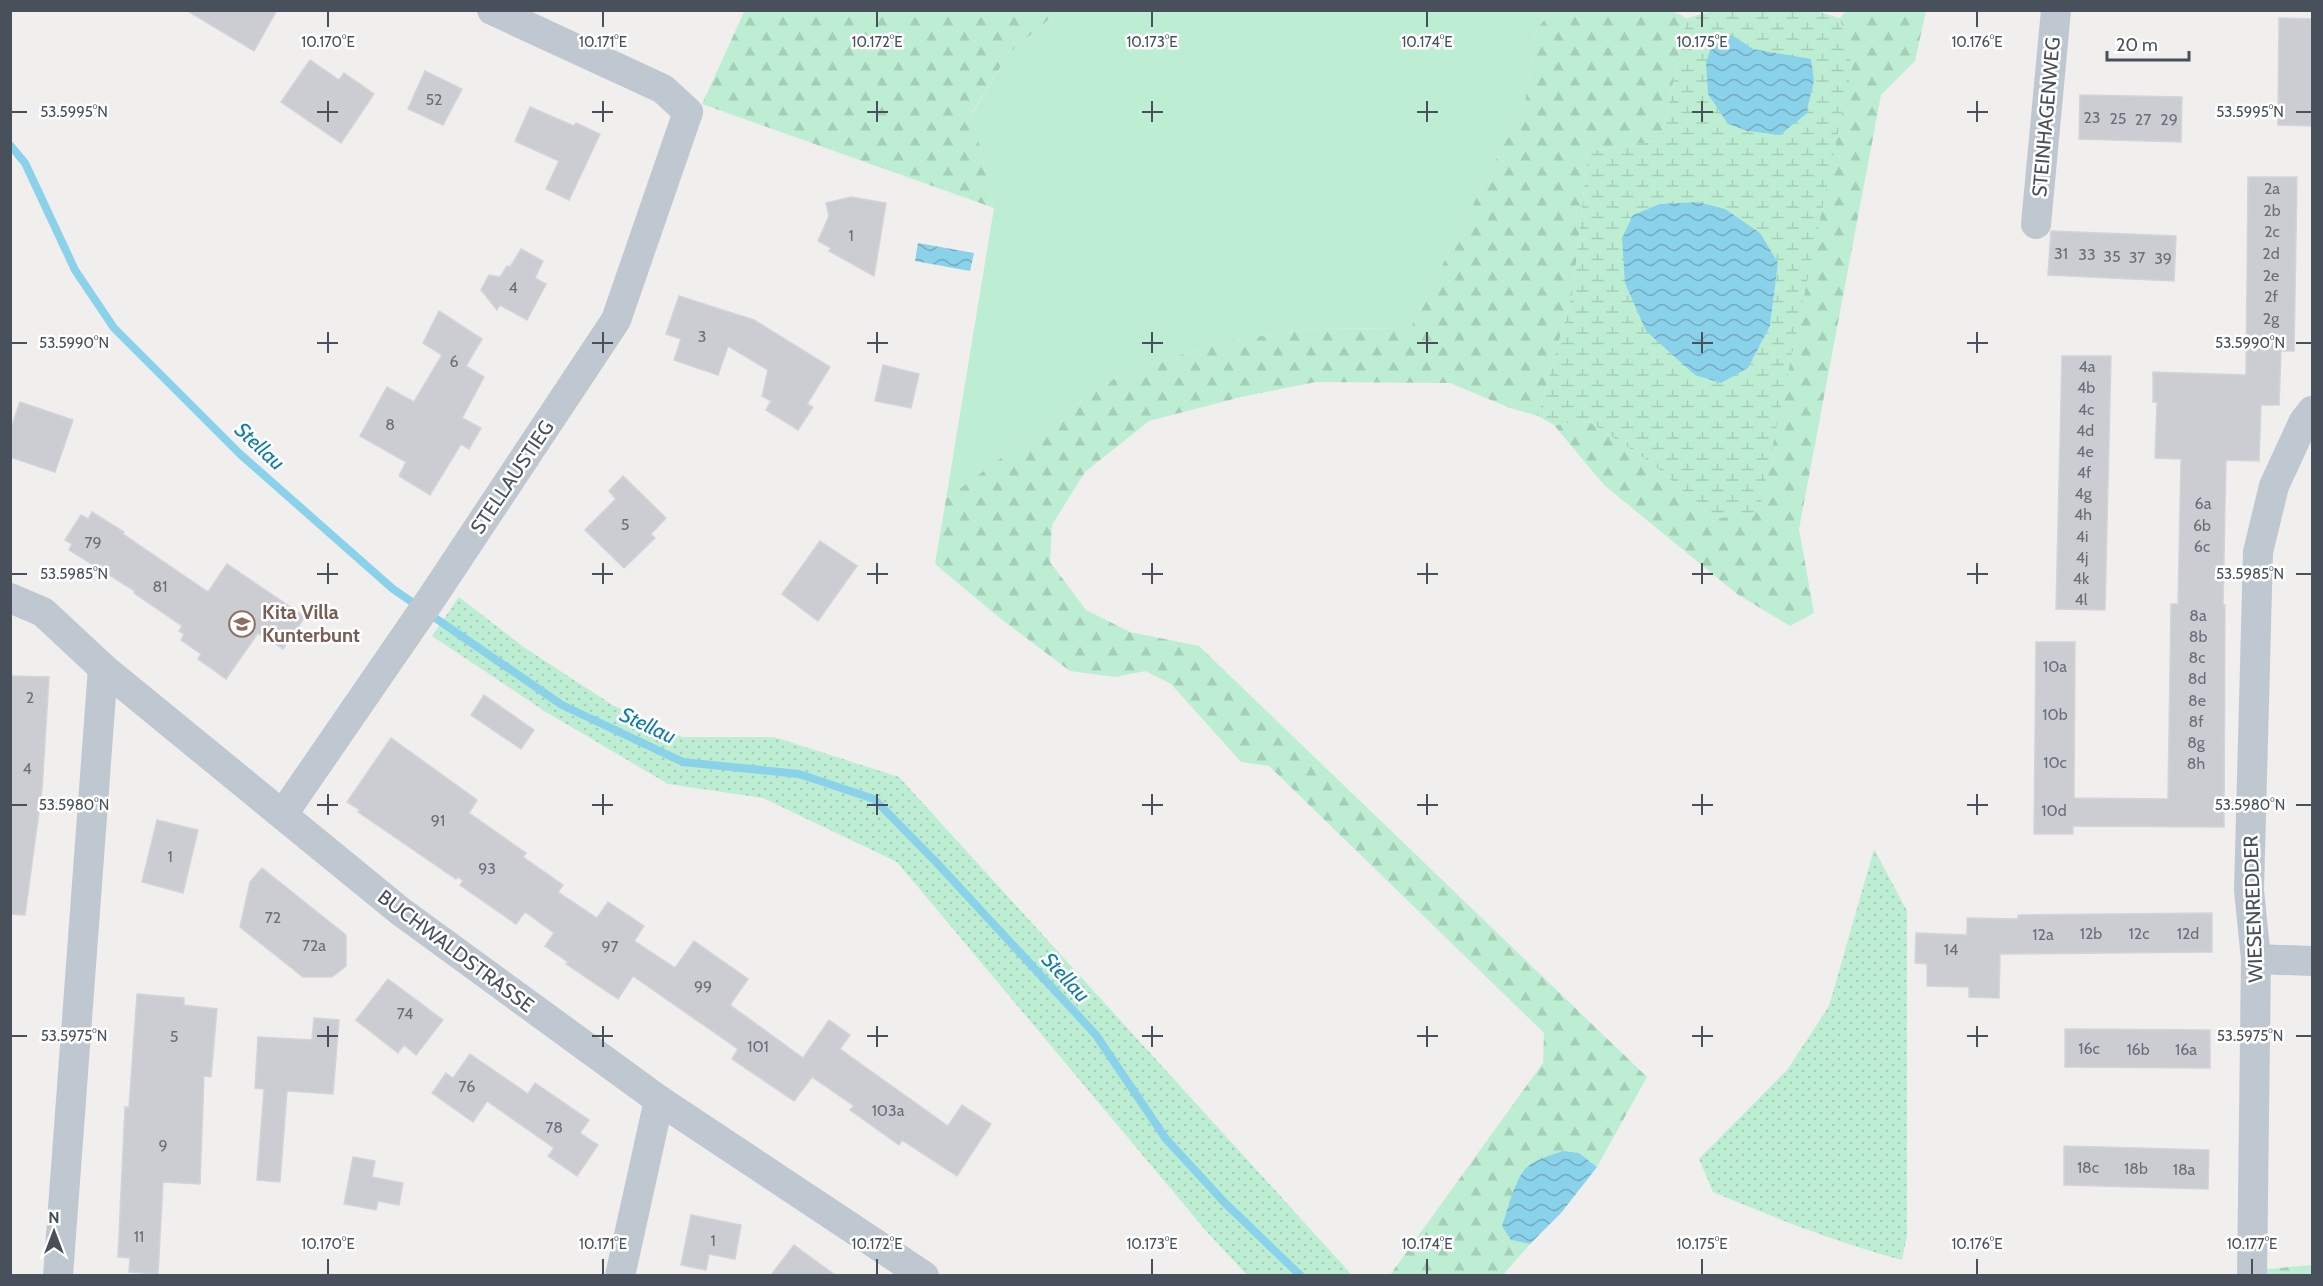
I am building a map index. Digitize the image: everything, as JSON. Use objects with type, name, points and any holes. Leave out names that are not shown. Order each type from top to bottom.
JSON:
[{"type":"street","name":"STELLAUSTIEG","points":[[283,814],[433,596],[616,320],[688,112],[663,89],[492,10]]},
{"type":"street","name":"STEINHAGENWEG","points":[[2036,224],[2056,10]]},
{"type":"street","name":"WIESENREDDER","points":[[2252,1275],[2256,959],[2249,890],[2258,552],[2274,486],[2304,421],[2313,411]]},
{"type":"street","name":"BUCHWALDSTRASSE","points":[[10,598],[43,612],[103,668],[400,911],[659,1100],[924,1275]]},
{"type":"street","points":[[58,1275],[103,668]]},
{"type":"street","points":[[2256,959],[2313,961]]},
{"type":"street","points":[[620,1275],[659,1100]]},
{"type":"green space","points":[[745,10],[1059,11],[1009,53],[972,113],[994,208],[702,104]]},
{"type":"green space","points":[[1813,10],[1840,18],[1852,66],[1759,512],[1715,519],[1650,462],[1588,421],[1554,425],[1538,416],[1573,291],[1588,152],[1661,140],[1687,18],[1713,11]],"holes":[[[1732,35],[1753,49],[1810,60],[1706,63]],[[1778,263],[1770,326],[1748,368]]]},
{"type":"green space","points":[[1059,11],[1553,11],[1537,28],[1525,102],[1410,329],[1317,328],[1221,342],[1120,375],[1037,431],[946,499],[994,208],[972,114],[1009,53]]},
{"type":"green space","points":[[1553,11],[1672,11],[1687,18],[1661,140],[1588,152],[1573,291],[1538,416],[1510,408],[1450,383],[1316,382],[1241,397],[1149,421],[1085,472],[1052,525],[1050,562],[1086,610],[1130,632],[1199,646],[1647,1077],[1597,1167],[1579,1153],[1511,1240],[1530,1244],[1503,1275],[1390,1275],[1543,1063],[1544,1033],[1269,766],[1241,762],[1171,684],[1145,671],[1116,677],[1070,671],[1001,619],[935,564],[946,499],[1037,431],[1120,375],[1221,342],[1317,328],[1410,329],[1525,102],[1537,28]]},
{"type":"green space","points":[[1846,11],[1926,11],[1915,61],[1881,95],[1799,529],[1814,613],[1790,626],[1737,594],[1604,485],[1554,425],[1588,421],[1650,462],[1715,519],[1852,67],[1840,18]]},
{"type":"green space","points":[[459,597],[525,648],[614,706],[682,737],[774,737],[899,777],[1352,1275],[1247,1275],[1207,1232],[897,862],[763,798],[668,784],[546,712],[432,636]]},
{"type":"green space","points":[[1874,849],[1907,911],[1907,1236],[1902,1260],[1854,1246],[1713,1192],[1699,1159],[1787,1070],[1829,1006]]},
{"type":"green space","points":[[2312,1265],[2312,1275],[2254,1276],[2268,1269]]},
{"type":"water","points":[[1732,35],[1753,49],[1811,59],[1814,81],[1806,114],[1780,135],[1748,131],[1728,124],[1708,94],[1706,63],[1711,47]]},
{"type":"water","points":[[1698,202],[1725,209],[1760,233],[1778,263],[1770,326],[1748,368],[1721,383],[1695,375],[1646,331],[1625,283],[1622,238],[1633,215],[1660,204]]},
{"type":"water","points":[[918,243],[974,253],[970,271],[915,261]]},
{"type":"water","points":[[1563,1151],[1579,1153],[1597,1167],[1561,1213],[1530,1244],[1511,1240],[1502,1226],[1521,1175],[1533,1163]]},
{"type":"building","points":[[186,10],[277,10],[254,51]]},
{"type":"building","points":[[2279,18],[2313,19],[2313,126],[2278,125]]},
{"type":"building","points":[[310,60],[339,80],[344,73],[374,94],[341,143],[281,102]]},
{"type":"building","points":[[425,71],[462,89],[443,125],[408,109]]},
{"type":"building","points":[[2080,95],[2182,97],[2181,142],[2079,139]]},
{"type":"building","points":[[530,107],[574,126],[576,123],[600,134],[569,200],[546,189],[559,161],[515,141]]},
{"type":"building","points":[[2248,177],[2297,177],[2294,351],[2281,351],[2279,405],[2261,405],[2259,461],[2226,460],[2223,605],[2225,605],[2224,827],[2073,826],[2073,834],[2034,834],[2036,642],[2075,642],[2074,798],[2168,799],[2171,604],[2178,604],[2181,459],[2155,458],[2157,402],[2153,402],[2153,372],[2246,375]]},
{"type":"building","points":[[851,197],[886,203],[874,276],[829,251],[831,248],[818,241],[829,216],[826,203]]},
{"type":"building","points":[[2051,231],[2176,236],[2174,281],[2048,275]]},
{"type":"building","points":[[521,249],[543,261],[535,278],[546,284],[527,320],[500,305],[497,310],[481,290],[489,275],[500,277],[507,266],[510,267]]},
{"type":"building","points":[[679,296],[754,320],[830,367],[807,404],[813,407],[798,430],[766,410],[771,401],[762,396],[768,370],[728,346],[718,375],[674,360],[681,339],[666,334]]},
{"type":"building","points":[[439,311],[482,339],[466,366],[484,377],[462,418],[481,428],[469,449],[461,444],[430,495],[399,476],[406,462],[360,436],[387,387],[414,402],[442,355],[423,343]]},
{"type":"building","points":[[2062,356],[2111,356],[2105,610],[2056,609]]},
{"type":"building","points":[[883,365],[919,374],[911,408],[875,401]]},
{"type":"building","points":[[20,402],[73,420],[55,472],[10,457],[10,431]]},
{"type":"building","points":[[623,476],[666,518],[651,534],[655,538],[624,568],[585,530],[616,499],[609,491]]},
{"type":"building","points":[[92,512],[208,592],[227,564],[305,617],[283,649],[258,633],[226,679],[198,659],[201,654],[181,640],[184,634],[179,631],[182,626],[134,593],[135,591],[69,550],[72,544],[65,540],[81,515],[88,519]]},
{"type":"building","points":[[820,541],[857,566],[818,621],[782,594]]},
{"type":"building","points":[[10,676],[49,677],[42,790],[25,915],[10,914]]},
{"type":"building","points":[[484,695],[534,730],[521,749],[471,715]]},
{"type":"building","points":[[391,738],[477,800],[469,813],[526,853],[523,857],[563,885],[558,892],[597,918],[608,902],[644,926],[634,941],[675,968],[694,941],[748,979],[730,1005],[803,1058],[829,1020],[850,1035],[840,1049],[948,1126],[962,1105],[991,1124],[957,1176],[902,1140],[899,1145],[850,1110],[854,1106],[812,1077],[794,1101],[732,1059],[738,1049],[633,976],[618,999],[566,964],[568,962],[545,946],[554,933],[525,912],[516,924],[460,885],[463,881],[458,877],[456,879],[358,812],[360,810],[347,802]]},
{"type":"building","points":[[157,820],[198,830],[183,893],[142,882]]},
{"type":"building","points":[[262,868],[346,935],[346,966],[332,977],[303,977],[240,927],[250,882]]},
{"type":"building","points":[[2212,913],[2212,952],[2000,954],[1999,998],[1969,997],[1969,987],[1927,986],[1927,964],[1915,963],[1916,933],[1967,935],[1967,918],[2018,919],[2018,915]]},
{"type":"building","points":[[388,979],[443,1020],[416,1055],[404,1045],[398,1053],[356,1020]]},
{"type":"building","points":[[137,994],[184,998],[184,1005],[217,1009],[211,1077],[204,1076],[200,1184],[163,1182],[158,1274],[129,1272],[130,1258],[118,1257],[125,1107],[129,1107]]},
{"type":"building","points":[[314,1018],[339,1020],[333,1094],[287,1091],[280,1182],[257,1180],[264,1089],[255,1088],[258,1037],[312,1040]]},
{"type":"building","points":[[2065,1029],[2210,1030],[2210,1068],[2065,1067]]},
{"type":"building","points":[[470,1054],[528,1094],[535,1083],[589,1120],[580,1133],[598,1145],[577,1176],[548,1156],[554,1148],[487,1101],[473,1122],[432,1093],[446,1073],[453,1078]]},
{"type":"building","points":[[2064,1146],[2209,1150],[2208,1189],[2064,1185]]},
{"type":"building","points":[[353,1157],[375,1161],[372,1177],[403,1183],[399,1205],[378,1201],[376,1210],[344,1204]]},
{"type":"building","points":[[691,1215],[741,1225],[735,1259],[709,1254],[706,1270],[681,1265]]},
{"type":"building","points":[[794,1245],[835,1275],[771,1275]]},
{"type":"waterway","name":"Stellau","points":[[10,145],[25,163],[75,270],[114,328],[240,454],[393,589],[562,705],[683,762],[799,774],[874,799],[936,862],[1096,1035],[1166,1139],[1225,1203],[1301,1276]]},
{"type":"place","name":"Kita Villa Kunterbunt","points":[[242,624]]}]
